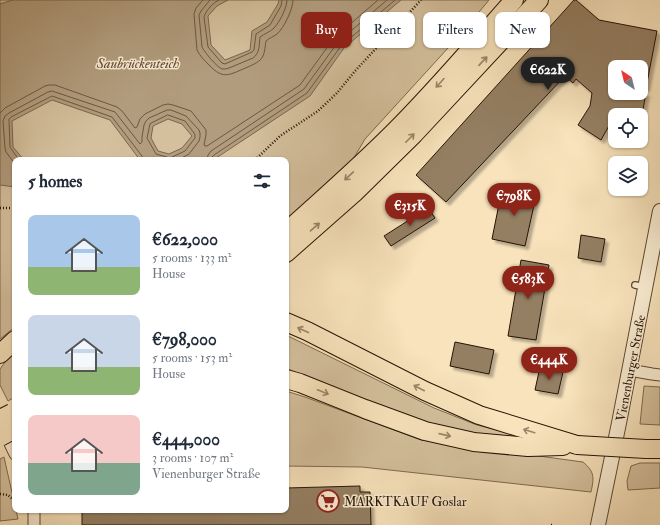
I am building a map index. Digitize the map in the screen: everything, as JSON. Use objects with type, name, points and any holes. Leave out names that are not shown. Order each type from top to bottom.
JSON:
[{"type":"highway","points":[[289,229],[348,177],[402,124],[514,0]]},
{"type":"highway","points":[[289,250],[354,193],[408,139],[539,0]]},
{"type":"highway","points":[[289,323],[425,391],[479,415],[578,445]]},
{"type":"highway","points":[[0,354],[12,343]]},
{"type":"highway","points":[[289,380],[425,431],[474,442],[528,447],[578,445],[653,449]]},
{"type":"highway","points":[[0,437],[8,419]]},
{"type":"street","name":"Vienenburger Straße","points":[[598,525],[629,370],[640,286],[660,211]]},
{"type":"street","points":[[629,370],[660,375]]},
{"type":"street","points":[[8,419],[12,439]]},
{"type":"street","points":[[34,513],[34,525]]},
{"type":"path","points":[[258,157],[280,136],[323,107],[421,0]]},
{"type":"path","points":[[0,208],[12,208]]},
{"type":"path","points":[[0,494],[8,495],[12,498]]},
{"type":"shaded area","name":"Saubrückenteich","points":[[0,0],[489,0],[479,12],[423,12],[423,48],[448,48],[365,139],[352,161],[289,217],[289,157],[12,157],[12,329],[0,339]]},
{"type":"shaded area","points":[[289,336],[434,408],[477,425],[528,437],[483,437],[395,414],[289,369]]},
{"type":"shaded area","points":[[12,353],[12,399],[8,401],[0,385],[0,369]]},
{"type":"shaded area","points":[[644,386],[660,387],[660,425],[640,424]]},
{"type":"shaded area","points":[[289,392],[421,440],[583,462],[592,472],[593,483],[591,492],[362,467],[289,466]]},
{"type":"shaded area","points":[[4,457],[12,492],[12,513],[17,513],[18,519],[0,521],[0,459]]},
{"type":"shaded area","points":[[640,463],[660,463],[660,488],[628,490],[627,481],[631,466]]},
{"type":"water","name":"Saubrückenteich","points":[[13,0],[228,0],[217,6],[208,16],[211,45],[225,60],[250,50],[252,31],[267,22],[279,0],[401,0],[387,12],[360,12],[360,35],[352,41],[352,12],[301,12],[301,48],[344,48],[310,96],[218,157],[138,157],[110,120],[52,100],[12,121],[13,147],[21,157],[12,157],[12,187],[0,185],[0,4]],"holes":[[[168,119],[182,124],[192,136],[182,148],[169,154],[158,151],[151,138],[153,126]]]},
{"type":"building","points":[[574,0],[576,0],[599,20],[657,31],[648,78],[648,60],[608,60],[608,100],[645,100],[643,108],[608,108],[608,128],[601,140],[578,125],[590,106],[592,93],[576,79],[573,83],[565,76],[446,202],[416,175],[531,48],[550,48],[550,27]]},
{"type":"building","points":[[502,189],[536,196],[525,246],[492,239]]},
{"type":"building","points":[[428,208],[435,218],[391,246],[384,236]]},
{"type":"building","points":[[581,235],[605,239],[601,262],[578,258]]},
{"type":"building","points":[[521,260],[549,265],[536,340],[508,336]]},
{"type":"building","points":[[455,342],[494,350],[489,374],[450,366]]},
{"type":"building","points":[[540,367],[563,372],[558,394],[535,390]]},
{"type":"building","name":"MARKTKAUF Goslar","points":[[360,486],[360,492],[370,492],[371,525],[82,525],[82,513],[289,513],[289,488]]},
{"type":"place","name":"MARKTKAUF Goslar","points":[[328,501]]}]
